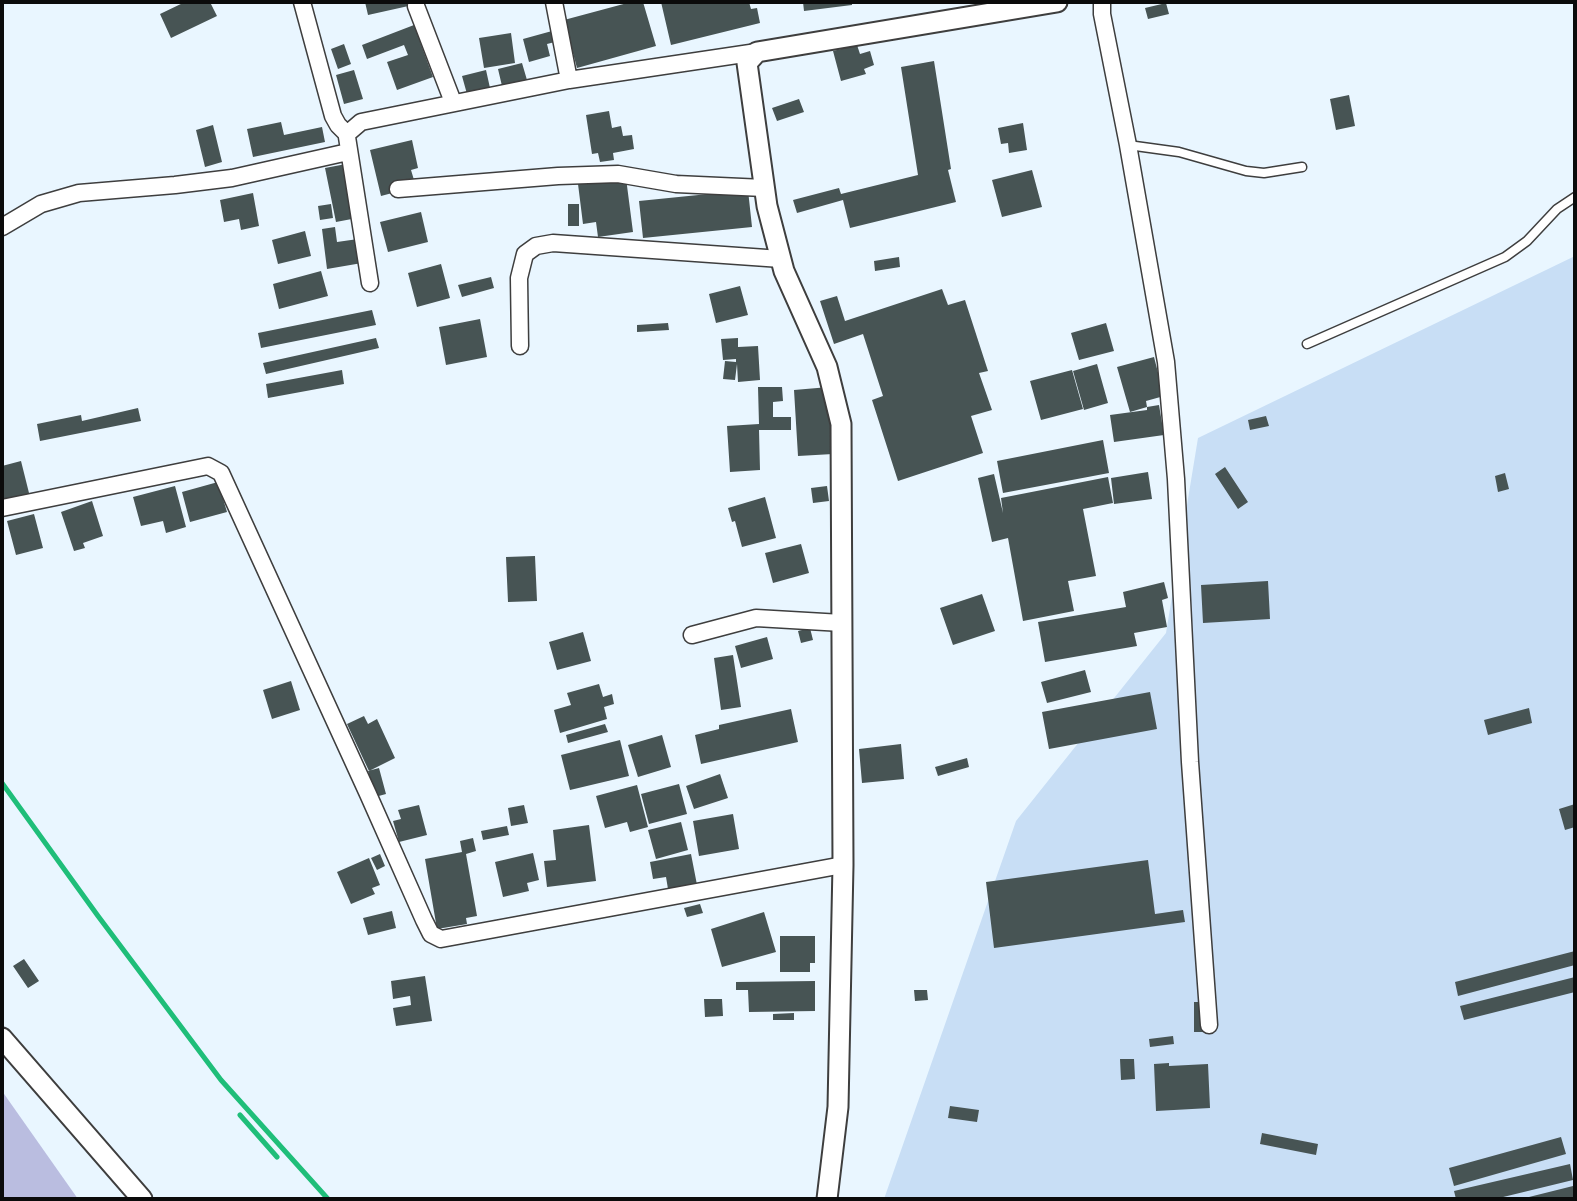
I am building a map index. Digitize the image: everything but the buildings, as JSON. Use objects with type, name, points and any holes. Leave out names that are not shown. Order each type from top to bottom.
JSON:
[{"type":"street","points":[[302,2],[335,121],[347,134],[370,283]]},
{"type":"street","points":[[554,2],[569,79]]},
{"type":"street","points":[[347,134],[361,122],[569,79],[757,52],[1057,2]]},
{"type":"street","points":[[1102,2],[1102,14],[1166,362],[1176,479],[1190,762],[1209,1025]]},
{"type":"street","points":[[416,6],[453,102]]},
{"type":"street","points":[[757,52],[747,63],[764,188],[781,259],[827,367],[841,424],[844,866],[838,1107],[827,1199]]},
{"type":"street","points":[[2,228],[41,204],[79,193],[175,186],[232,178],[348,152]]},
{"type":"street","points":[[398,189],[618,174],[676,184],[764,188]]},
{"type":"street","points":[[520,346],[519,278],[524,254],[536,246],[553,243],[781,259]]},
{"type":"street","points":[[2,508],[208,466],[221,473],[424,920],[431,934],[441,939],[844,866]]},
{"type":"street","points":[[692,635],[757,618],[842,623]]},
{"type":"street","points":[[2,1038],[142,1199]]},
{"type":"lane","points":[[1128,145],[1180,152],[1246,171],[1264,173],[1302,167]]},
{"type":"lane","points":[[1307,344],[1505,257],[1527,241],[1556,209],[1575,197]]},
{"type":"shaded area","points":[[1575,256],[1575,1199],[884,1199],[1016,821],[1166,633],[1198,438]]},
{"type":"shaded area","points":[[2,1091],[78,1199],[2,1199]]},
{"type":"railway","points":[[2,783],[221,1080],[328,1199]]},
{"type":"railway","points":[[240,1115],[277,1157]]}]
